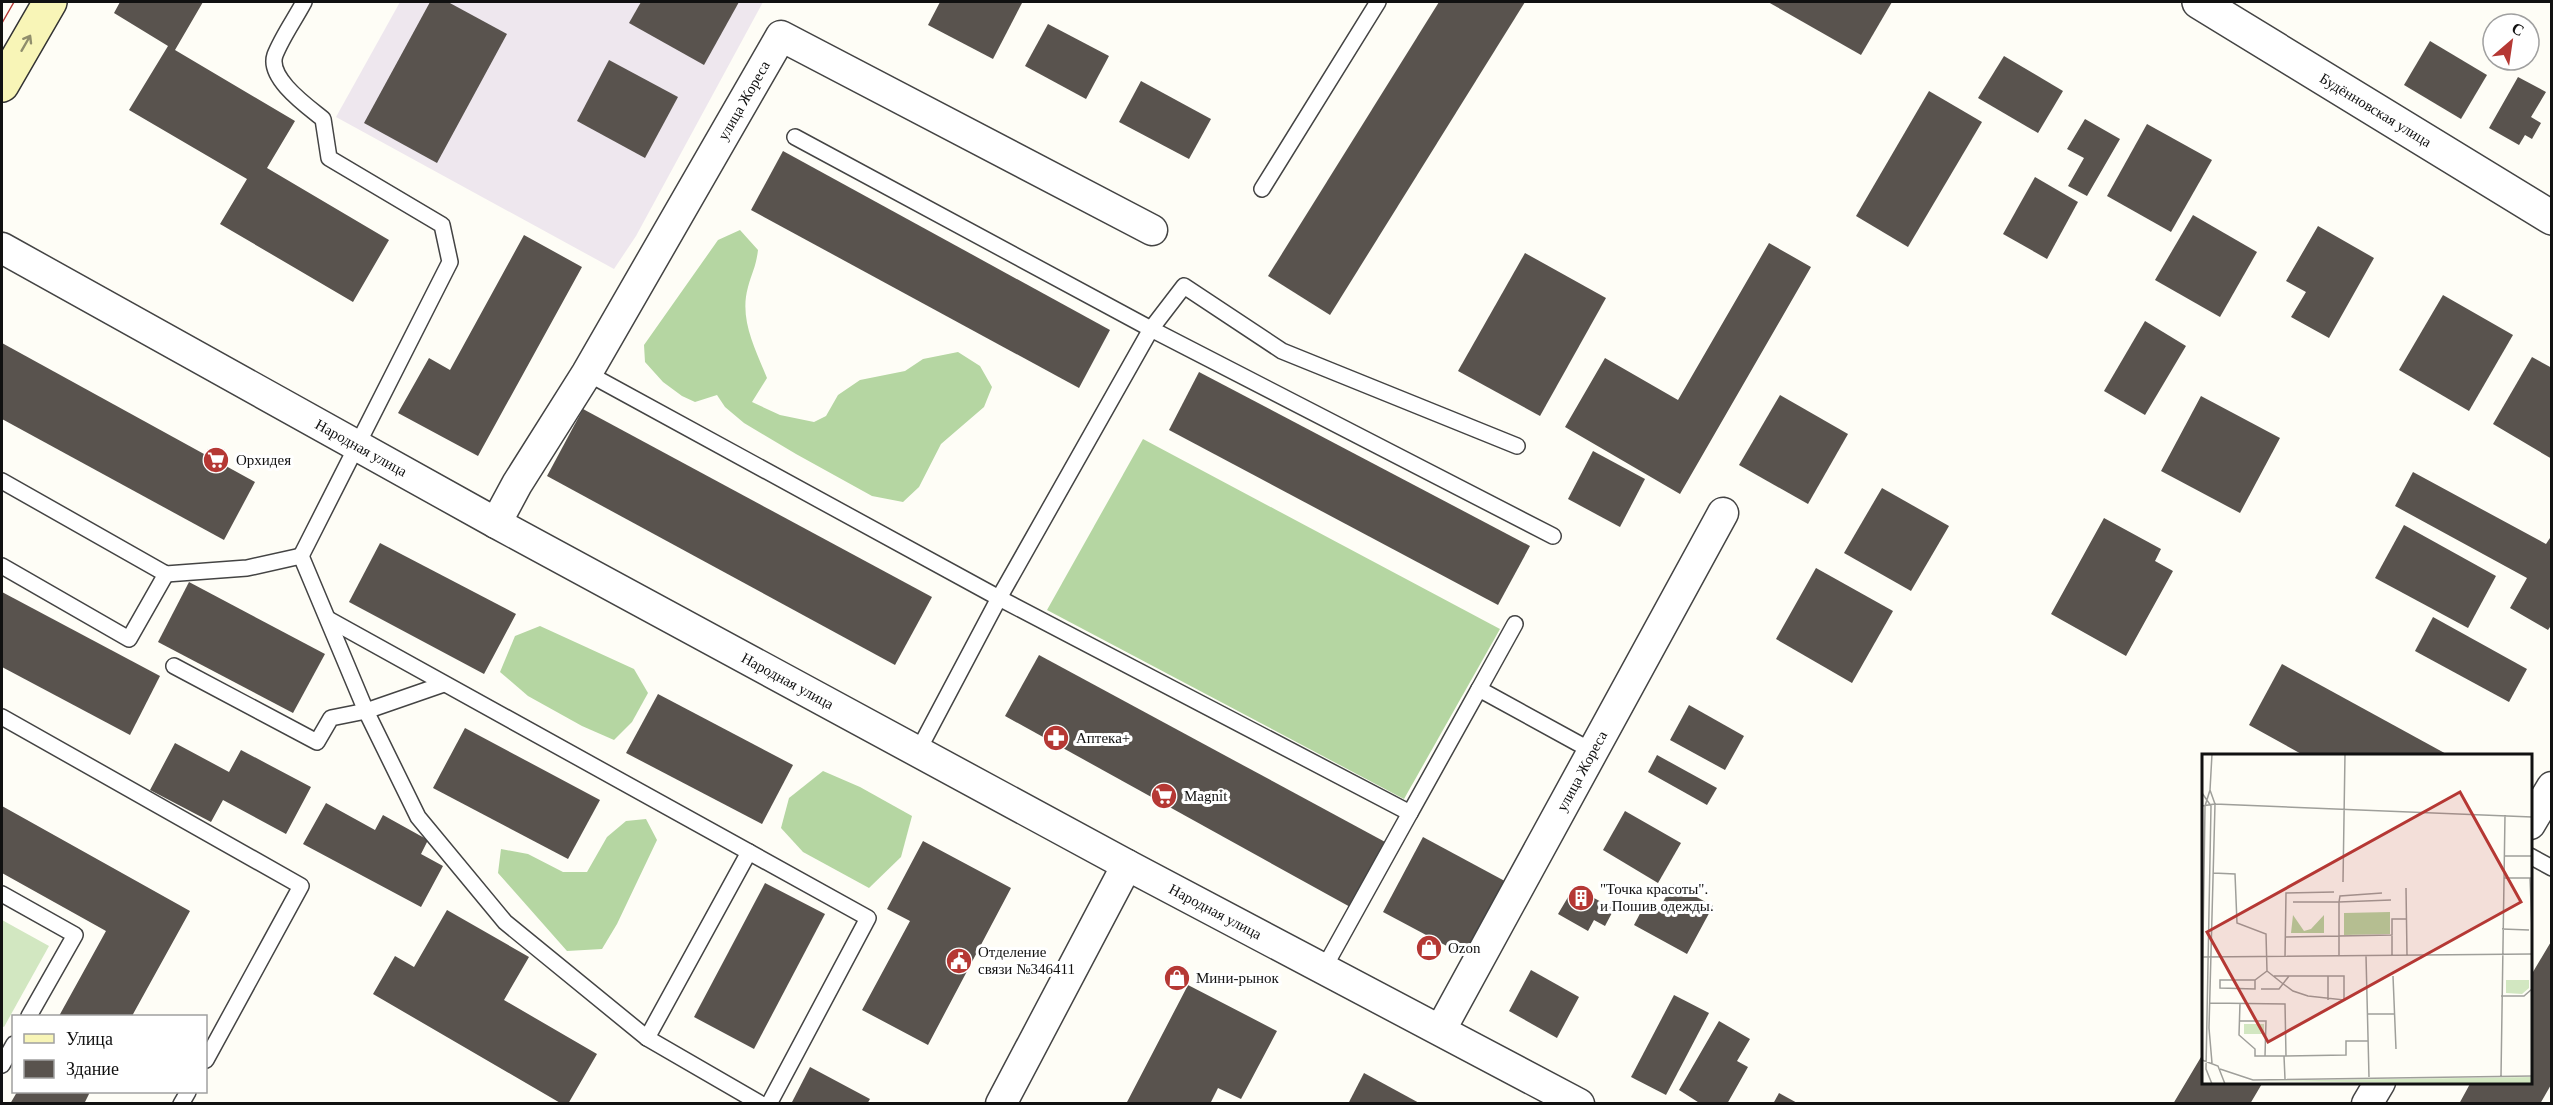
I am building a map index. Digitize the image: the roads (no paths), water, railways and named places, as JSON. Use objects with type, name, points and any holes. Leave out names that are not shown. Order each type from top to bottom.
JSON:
[{"type":"main road","points":[[2,85],[50,2]]},
{"type":"street","name":"Будённовская улица","points":[[2199,2],[2552,218]]},
{"type":"street","name":"улица Жореса","points":[[496,523],[587,373],[781,36],[1152,230]]},
{"type":"street","name":"Народная улица","points":[[2,248],[496,523],[1127,865],[1579,1104]]},
{"type":"street","name":"улица Жореса","points":[[1441,1029],[1723,513]]},
{"type":"street","points":[[2532,821],[2552,787]]},
{"type":"street","points":[[1001,1104],[1127,865]]},
{"type":"street","points":[[2367,1104],[2379,1084]]},
{"type":"lane","points":[[301,556],[450,262],[442,225],[329,158],[323,119],[302,103],[277,76],[274,57],[304,2]]},
{"type":"lane","points":[[1262,189],[1378,2]]},
{"type":"lane","points":[[795,137],[1151,329],[1553,536]]},
{"type":"lane","points":[[918,751],[999,598],[1151,329],[1184,286],[1282,351],[1517,446]]},
{"type":"lane","points":[[587,373],[999,598],[1410,813]]},
{"type":"lane","points":[[2,481],[166,574],[247,568],[301,556]]},
{"type":"lane","points":[[301,556],[330,620],[366,711],[418,818],[505,921],[647,1038],[760,1104]]},
{"type":"lane","points":[[2,566],[129,639],[166,574]]},
{"type":"lane","points":[[330,620],[868,918],[769,1104]]},
{"type":"lane","points":[[1324,968],[1515,624]]},
{"type":"lane","points":[[174,666],[318,742],[331,718],[366,711],[444,684]]},
{"type":"lane","points":[[1479,689],[1592,751]]},
{"type":"lane","points":[[2,717],[301,886],[207,1058]]},
{"type":"lane","points":[[647,1038],[749,852]]},
{"type":"lane","points":[[2532,857],[2552,868]]},
{"type":"lane","points":[[2,894],[75,935],[30,1015]]},
{"type":"lane","points":[[2,1065],[12,1048]]},
{"type":"tram line","points":[[2,23],[14,2]]},
{"type":"place","name":"Орхидея","points":[[216,460]]},
{"type":"place","name":"Аптека+","points":[[1056,738]]},
{"type":"place","name":"Magnit","points":[[1164,796]]},
{"type":"place","name":"\"Точка красоты\". и Пошив одежды.","points":[[1581,898]]},
{"type":"place","name":"Ozon","points":[[1429,948]]},
{"type":"place","name":"Отделение связи №346411","points":[[959,961]]},
{"type":"place","name":"Мини-рынок","points":[[1177,978]]}]
